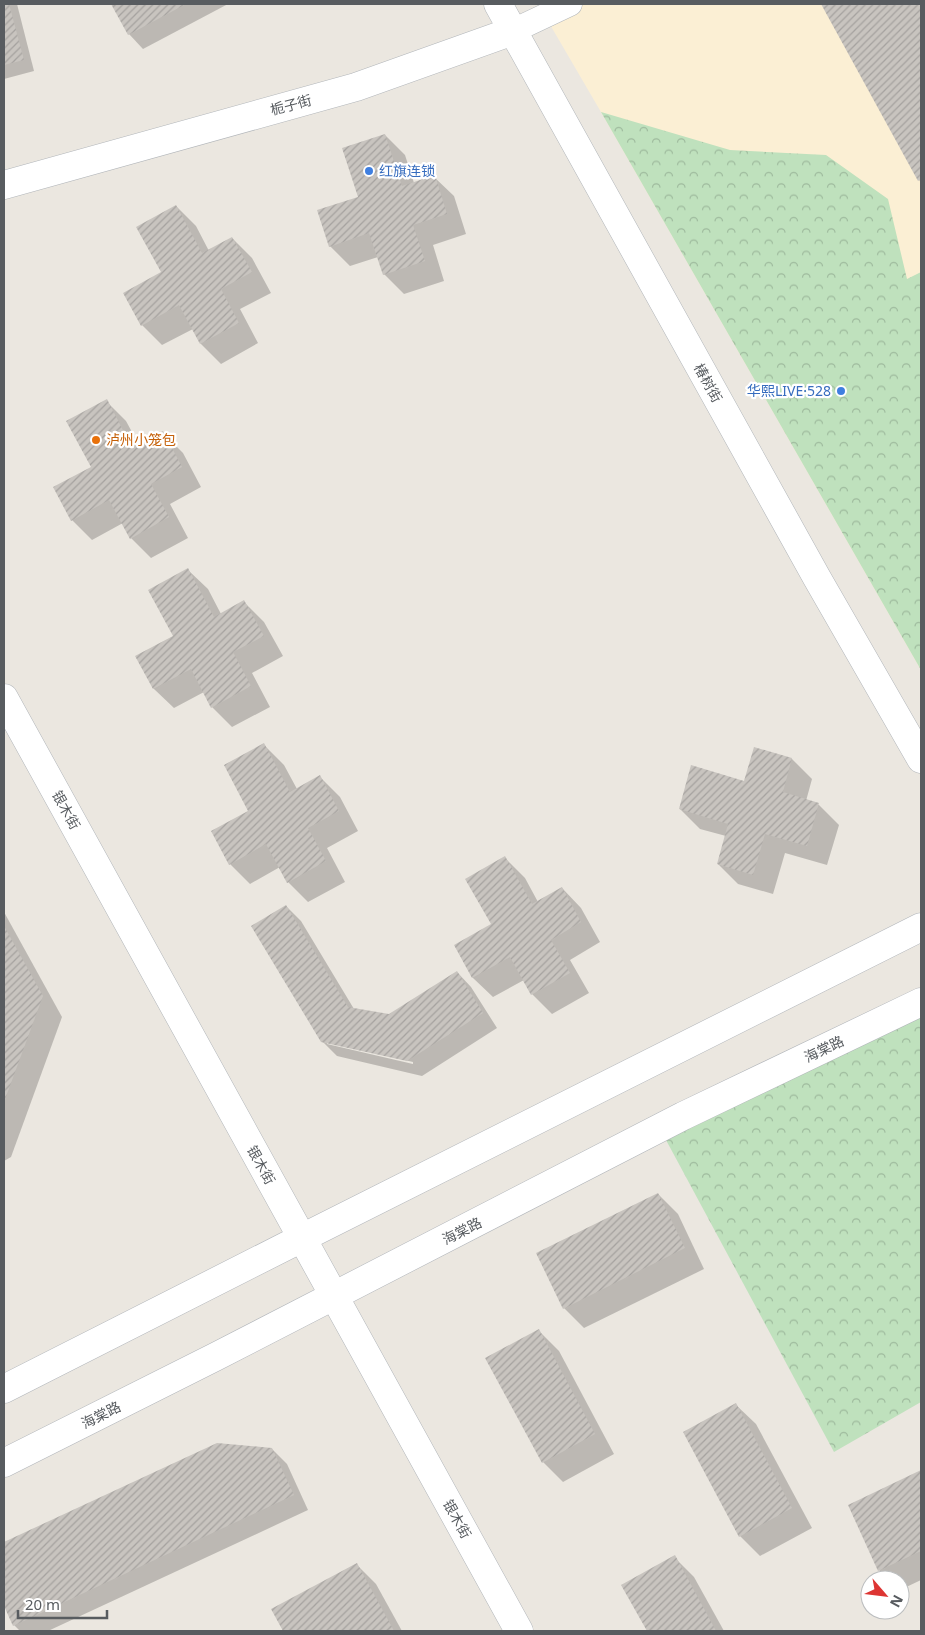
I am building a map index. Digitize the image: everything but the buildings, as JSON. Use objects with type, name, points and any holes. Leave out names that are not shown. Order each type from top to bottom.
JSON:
[{"type":"street","name":"椿树街","points":[[498,4],[807,561],[921,759]]},
{"type":"street","name":"栀子街","points":[[4,185],[356,87],[513,31],[570,4]]},
{"type":"street","name":"银木街","points":[[4,698],[519,1631]]},
{"type":"street","points":[[4,1389],[921,927]]},
{"type":"street","name":"海棠路","points":[[4,1464],[683,1116],[921,1002]]},
{"type":"shaded area","name":"华熙LIVE·528","points":[[538,4],[921,4],[921,670],[601,112]]},
{"type":"green space","points":[[601,112],[730,150],[826,155],[888,199],[907,279],[921,272],[921,670]]},
{"type":"green space","points":[[921,1015],[921,1402],[834,1452],[666,1140]]},
{"type":"place","name":"红旗连锁","points":[[369,171]]},
{"type":"place","name":"华熙LIVE·528","points":[[841,391]]},
{"type":"place","name":"泸州小笼包","points":[[96,440]]}]
